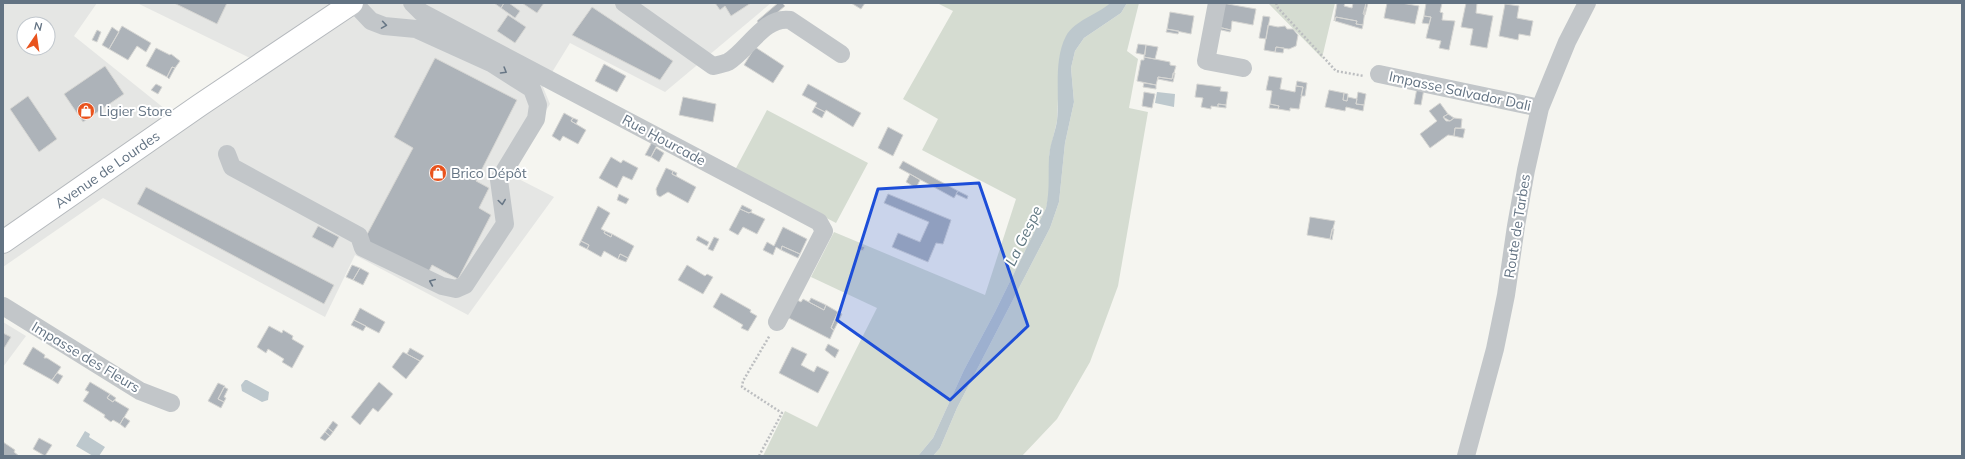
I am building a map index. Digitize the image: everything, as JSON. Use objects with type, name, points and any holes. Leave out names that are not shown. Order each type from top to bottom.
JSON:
[{"type":"main road","name":"Avenue de Lourdes","points":[[3,242],[225,88],[353,3]]},
{"type":"street","points":[[227,154],[232,167],[359,236],[363,248],[442,286],[456,289],[465,285],[505,224],[499,180],[536,119],[538,105],[536,97],[532,89],[491,63],[416,29],[377,24],[366,17],[353,3]]},
{"type":"street","name":"Rue Hourcade","points":[[412,3],[421,12],[819,222],[824,231],[777,322]]},
{"type":"street","points":[[624,3],[712,66],[727,62],[771,23],[783,19],[790,20],[841,54]]},
{"type":"street","points":[[1216,3],[1206,61],[1243,68]]},
{"type":"street","name":"Route de Tarbes","points":[[1466,456],[1496,349],[1506,296],[1524,177],[1540,108],[1567,42],[1587,3]]},
{"type":"street","name":"Impasse Salvador Dali","points":[[1379,74],[1540,108]]},
{"type":"street","name":"Impasse des Fleurs","points":[[3,306],[140,391],[171,403]]},
{"type":"path","points":[[1276,3],[1278,8],[1336,71],[1373,78],[1379,74]]},
{"type":"path","points":[[759,456],[782,413],[742,387],[743,381],[777,322]]},
{"type":"highlighted area","points":[[979,183],[1028,326],[950,400],[837,320],[878,189]]},
{"type":"shaded area","points":[[3,3],[97,3],[74,36],[170,113],[250,58],[137,3],[771,3],[665,92],[570,43],[543,87],[550,104],[507,173],[554,197],[468,315],[355,255],[325,317],[103,198],[3,267]]},
{"type":"shaded area","points":[[937,3],[1110,3],[1060,55],[1057,121],[1049,155],[1050,190],[1046,208],[995,312],[964,370],[933,438],[918,456],[763,456],[785,411],[817,427],[877,308],[811,277],[834,232],[985,295],[1016,199],[922,150],[938,119],[903,99],[953,11]]},
{"type":"shaded area","points":[[1110,3],[1127,3],[1121,13],[1084,38],[1075,51],[1071,68],[1074,102],[1065,143],[1059,202],[1050,228],[957,408],[940,448],[933,456],[918,456],[933,438],[964,370],[995,312],[1046,208],[1050,152],[1058,111],[1058,67],[1062,46],[1066,36],[1070,30],[1080,22]]},
{"type":"shaded area","points":[[1127,3],[1139,3],[1127,51],[1138,59],[1129,108],[1148,112],[1118,286],[1090,362],[1057,419],[1022,456],[933,456],[940,448],[957,408],[1050,228],[1059,202],[1065,143],[1074,102],[1071,68],[1075,51],[1084,38],[1121,13]]},
{"type":"shaded area","points":[[1268,3],[1335,3],[1322,58]]},
{"type":"shaded area","points":[[1157,92],[1175,94],[1174,107],[1155,103]]},
{"type":"shaded area","points":[[767,110],[868,163],[836,223],[735,170]]},
{"type":"shaded area","points":[[3,322],[26,336],[3,367]]},
{"type":"shaded area","points":[[245,380],[269,392],[268,400],[262,402],[242,391],[241,385]]},
{"type":"shaded area","points":[[85,431],[90,434],[89,437],[105,447],[99,456],[93,456],[76,446]]},
{"type":"building","points":[[174,3],[227,3],[217,24]]},
{"type":"building","points":[[494,3],[504,3],[501,8]]},
{"type":"building","points":[[504,3],[509,3],[520,11],[515,18],[501,8]]},
{"type":"building","points":[[522,3],[544,3],[537,13]]},
{"type":"building","points":[[715,3],[751,3],[731,16],[725,6],[720,10]]},
{"type":"building","points":[[778,3],[782,3],[785,6],[761,26],[757,21]]},
{"type":"building","points":[[851,3],[865,3],[861,9]]},
{"type":"building","points":[[1222,3],[1256,9],[1253,25],[1232,21],[1231,30],[1218,27]]},
{"type":"building","points":[[1337,3],[1345,3],[1344,6],[1352,8],[1353,3],[1366,3],[1363,25],[1356,24],[1357,21],[1336,17],[1334,21]]},
{"type":"building","points":[[1366,3],[1368,3],[1365,15],[1363,14]]},
{"type":"building","points":[[1387,3],[1401,3],[1419,6],[1415,24],[1384,18]]},
{"type":"building","points":[[1426,3],[1442,3],[1440,12],[1443,13],[1442,20],[1455,21],[1449,50],[1439,48],[1441,41],[1426,38],[1431,17],[1424,16]]},
{"type":"building","points":[[1466,3],[1477,3],[1476,13],[1493,16],[1487,48],[1470,45],[1473,29],[1461,27]]},
{"type":"building","points":[[1505,4],[1519,6],[1517,18],[1533,21],[1530,36],[1519,34],[1518,40],[1499,36]]},
{"type":"building","points":[[592,7],[673,61],[660,80],[572,35]]},
{"type":"building","points":[[1170,12],[1194,16],[1191,34],[1167,29]]},
{"type":"building","points":[[508,15],[526,27],[515,43],[497,31]]},
{"type":"building","points":[[1263,16],[1270,17],[1266,39],[1259,38]]},
{"type":"building","points":[[1424,16],[1431,17],[1429,24],[1422,23]]},
{"type":"building","points":[[1336,17],[1357,21],[1356,24],[1363,25],[1362,29],[1335,21]]},
{"type":"building","points":[[1268,25],[1278,27],[1285,26],[1287,29],[1293,29],[1298,35],[1296,46],[1289,49],[1276,47],[1275,52],[1264,50]]},
{"type":"building","points":[[122,26],[151,43],[146,52],[137,46],[128,60],[109,49]]},
{"type":"building","points":[[112,27],[119,32],[109,49],[102,45]]},
{"type":"building","points":[[1218,27],[1231,30],[1230,32],[1217,29]]},
{"type":"building","points":[[1167,29],[1179,31],[1178,34],[1166,32]]},
{"type":"building","points":[[97,30],[101,32],[97,42],[92,40]]},
{"type":"building","points":[[1138,44],[1146,45],[1145,55],[1136,53]]},
{"type":"building","points":[[1146,45],[1158,47],[1155,59],[1144,57]]},
{"type":"building","points":[[755,47],[784,66],[773,83],[744,65]]},
{"type":"building","points":[[1276,47],[1284,48],[1283,53],[1275,52]]},
{"type":"building","points":[[156,48],[170,55],[171,54],[180,61],[175,68],[172,67],[167,77],[146,66]]},
{"type":"building","points":[[1144,57],[1170,62],[1170,65],[1176,66],[1172,79],[1158,77],[1156,85],[1137,81],[1141,60],[1144,60]]},
{"type":"building","points":[[435,58],[517,100],[476,181],[489,188],[479,208],[491,215],[458,279],[432,265],[427,275],[363,242],[413,148],[394,137]]},
{"type":"building","points":[[604,64],[626,76],[617,92],[595,81]]},
{"type":"building","points":[[105,66],[124,94],[83,122],[64,94]]},
{"type":"building","points":[[172,67],[175,68],[169,79],[167,77]]},
{"type":"building","points":[[1173,73],[1175,73],[1173,82],[1158,79],[1158,77],[1172,79]]},
{"type":"building","points":[[1269,76],[1282,78],[1280,89],[1295,92],[1296,86],[1303,87],[1299,109],[1290,108],[1290,111],[1278,109],[1279,106],[1270,104],[1272,91],[1266,90]]},
{"type":"building","points":[[1297,81],[1307,83],[1305,96],[1301,96],[1303,87],[1296,86]]},
{"type":"building","points":[[1144,83],[1156,85],[1156,89],[1143,87]]},
{"type":"building","points":[[156,84],[162,87],[158,94],[151,90]]},
{"type":"building","points":[[808,84],[861,113],[853,127],[826,110],[825,112],[815,107],[817,103],[802,95]]},
{"type":"building","points":[[1197,84],[1221,87],[1220,91],[1228,92],[1226,105],[1218,104],[1218,107],[1211,106],[1211,109],[1201,107],[1203,98],[1195,97]]},
{"type":"building","points":[[1417,88],[1424,89],[1421,105],[1414,104]]},
{"type":"building","points":[[1329,90],[1344,93],[1343,100],[1347,101],[1348,97],[1357,99],[1356,104],[1364,105],[1363,111],[1346,107],[1345,111],[1325,107]]},
{"type":"building","points":[[1144,92],[1155,94],[1152,108],[1142,106]]},
{"type":"building","points":[[1358,92],[1366,94],[1364,105],[1356,104]]},
{"type":"building","points":[[1344,93],[1348,94],[1347,101],[1343,100]]},
{"type":"building","points":[[28,96],[57,139],[39,152],[10,109]]},
{"type":"building","points":[[683,97],[716,104],[713,122],[679,115]]},
{"type":"building","points":[[1440,103],[1448,114],[1443,117],[1446,121],[1450,121],[1454,118],[1462,119],[1461,128],[1455,128],[1454,136],[1448,135],[1430,148],[1420,134],[1437,121],[1429,111]]},
{"type":"building","points":[[1218,104],[1226,105],[1226,108],[1218,107]]},
{"type":"building","points":[[1270,104],[1279,106],[1278,109],[1269,108]]},
{"type":"building","points":[[815,107],[825,112],[822,118],[812,112]]},
{"type":"building","points":[[564,113],[573,118],[571,121],[586,130],[578,144],[563,136],[560,141],[552,136]]},
{"type":"building","points":[[1448,114],[1454,118],[1450,121],[1443,117]]},
{"type":"building","points":[[573,118],[578,120],[576,124],[571,121]]},
{"type":"building","points":[[888,127],[903,135],[893,156],[878,148]]},
{"type":"building","points":[[1455,128],[1465,129],[1463,138],[1454,136]]},
{"type":"building","points":[[652,142],[657,145],[651,157],[645,155]]},
{"type":"building","points":[[656,148],[664,153],[659,162],[651,157]]},
{"type":"building","points":[[611,157],[621,163],[623,160],[638,168],[632,180],[623,176],[617,188],[599,178]]},
{"type":"building","points":[[903,161],[958,191],[954,198],[899,168]]},
{"type":"building","points":[[518,168],[523,171],[520,175],[516,172]]},
{"type":"building","points":[[666,168],[673,171],[672,174],[696,187],[688,203],[668,192],[660,197],[657,195],[656,189]]},
{"type":"building","points":[[673,171],[677,173],[676,176],[672,174]]},
{"type":"building","points":[[910,174],[920,180],[916,188],[906,182]]},
{"type":"building","points":[[146,187],[334,285],[324,304],[137,204]]},
{"type":"building","points":[[958,191],[968,196],[967,199],[956,194]]},
{"type":"building","points":[[619,194],[629,199],[626,204],[617,200]]},
{"type":"building","points":[[888,194],[951,220],[943,244],[936,243],[928,262],[892,247],[898,233],[920,242],[929,222],[884,203]]},
{"type":"building","points":[[742,205],[752,210],[751,212],[749,213],[740,209]]},
{"type":"building","points":[[598,206],[610,213],[601,229],[605,231],[604,233],[611,237],[612,234],[634,246],[628,258],[620,254],[618,259],[604,251],[601,257],[587,249],[589,245],[581,241]]},
{"type":"building","points":[[740,209],[765,219],[757,234],[743,227],[738,235],[729,230]]},
{"type":"building","points":[[1310,217],[1335,221],[1330,239],[1307,235]]},
{"type":"building","points":[[318,226],[339,237],[333,248],[312,237]]},
{"type":"building","points":[[783,227],[807,239],[800,254],[782,246],[781,250],[776,247],[773,255],[763,250],[767,242],[774,246]]},
{"type":"building","points":[[1332,229],[1334,229],[1332,240],[1330,239]]},
{"type":"building","points":[[605,231],[612,234],[611,237],[604,233]]},
{"type":"building","points":[[698,236],[709,242],[707,246],[696,240]]},
{"type":"building","points":[[714,237],[719,239],[713,251],[708,249]]},
{"type":"building","points":[[581,241],[589,245],[587,249],[579,245]]},
{"type":"building","points":[[858,245],[865,247],[863,251],[857,248]]},
{"type":"building","points":[[782,246],[800,254],[798,258],[781,250]]},
{"type":"building","points":[[620,254],[628,258],[626,262],[618,259]]},
{"type":"building","points":[[352,265],[360,268],[353,280],[346,277]]},
{"type":"building","points":[[687,265],[705,276],[707,274],[713,277],[703,294],[678,280]]},
{"type":"building","points":[[360,268],[369,273],[363,285],[353,280]]},
{"type":"building","points":[[721,293],[751,310],[750,312],[757,316],[748,331],[741,328],[743,325],[713,307]]},
{"type":"building","points":[[811,298],[826,305],[824,310],[809,302]]},
{"type":"building","points":[[795,299],[801,302],[803,299],[824,310],[826,305],[838,312],[831,328],[834,330],[830,339],[785,316]]},
{"type":"building","points":[[360,308],[385,322],[379,333],[354,320]]},
{"type":"building","points":[[838,312],[842,314],[834,330],[831,328]]},
{"type":"building","points":[[354,320],[366,326],[363,331],[351,325]]},
{"type":"building","points":[[269,326],[282,333],[283,330],[293,336],[292,339],[304,346],[292,368],[282,362],[284,359],[268,349],[266,353],[257,347]]},
{"type":"building","points":[[3,333],[11,337],[3,350]]},
{"type":"building","points":[[828,344],[839,350],[835,358],[825,350]]},
{"type":"building","points":[[33,347],[45,355],[44,358],[47,358],[61,367],[52,380],[23,364]]},
{"type":"building","points":[[792,347],[807,354],[801,365],[814,372],[817,366],[829,372],[818,393],[779,373]]},
{"type":"building","points":[[410,348],[424,356],[420,361],[407,354]]},
{"type":"building","points":[[403,352],[420,361],[406,379],[392,367]]},
{"type":"building","points":[[57,373],[63,376],[58,384],[52,380]]},
{"type":"building","points":[[90,382],[110,394],[107,398],[113,402],[114,400],[129,409],[120,424],[113,420],[111,422],[104,417],[105,415],[83,401],[89,392],[85,390]]},
{"type":"building","points":[[379,382],[393,394],[378,412],[373,408],[360,425],[351,417]]},
{"type":"building","points":[[218,383],[225,386],[218,399],[224,402],[221,408],[208,401]]},
{"type":"building","points":[[224,387],[228,389],[224,397],[226,398],[224,402],[218,399]]},
{"type":"building","points":[[110,394],[116,398],[113,402],[107,398]]},
{"type":"building","points":[[124,417],[130,421],[125,428],[120,424]]},
{"type":"building","points":[[333,421],[338,425],[333,432],[328,428]]},
{"type":"building","points":[[328,428],[333,432],[330,436],[325,432]]},
{"type":"building","points":[[325,432],[330,436],[325,441],[320,438]]},
{"type":"building","points":[[39,438],[52,445],[45,456],[33,449]]},
{"type":"building","points":[[3,442],[15,450],[14,452],[19,456],[3,456]]},
{"type":"place","name":"Ligier Store","points":[[86,111]]},
{"type":"place","name":"Brico Dépôt","points":[[438,173]]},
{"type":"water label","name":"La Gespe","points":[[1024,236]]}]
